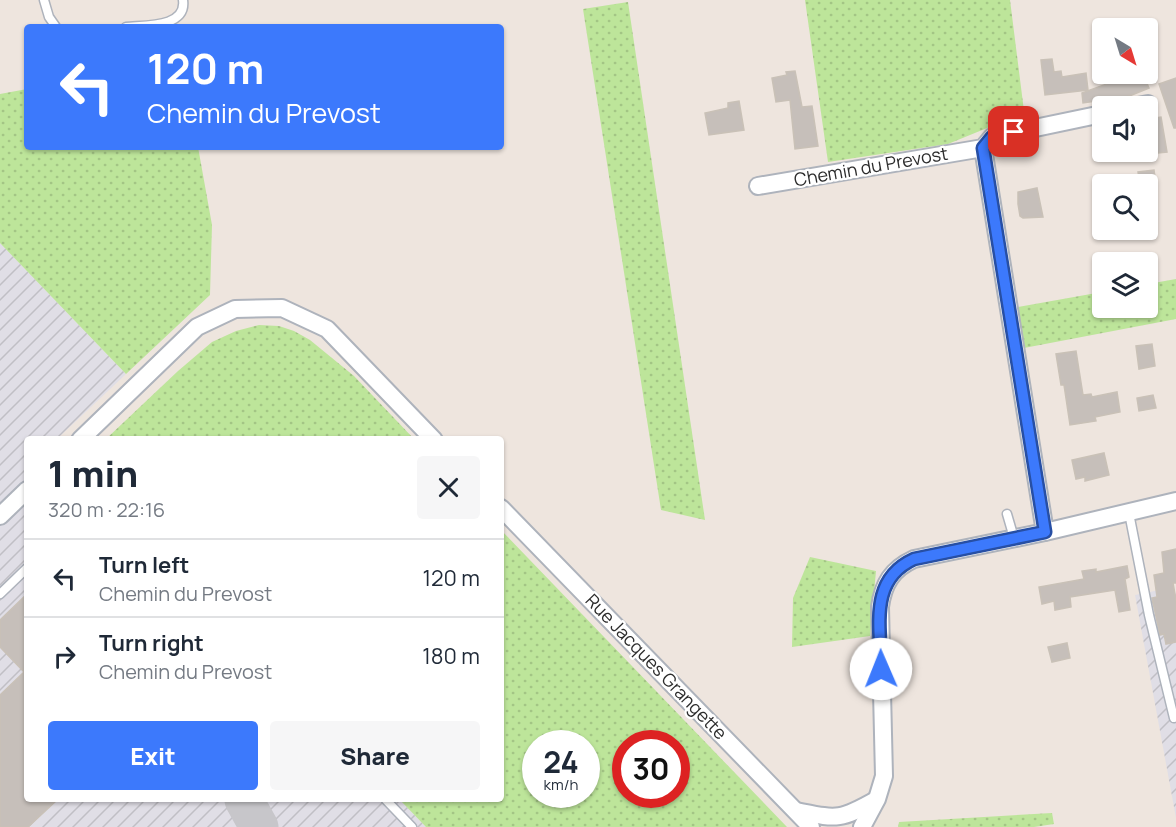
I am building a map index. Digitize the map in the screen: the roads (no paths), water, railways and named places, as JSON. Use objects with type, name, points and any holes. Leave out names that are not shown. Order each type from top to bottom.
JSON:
[{"type":"street","name":"Chemin du Prevost","points":[[758,186],[983,148],[992,137],[1092,116]]},
{"type":"street","points":[[983,148],[1045,532]]},
{"type":"street","points":[[84,436],[197,327],[235,309],[282,308],[327,329],[430,436]]},
{"type":"street","points":[[0,516],[24,493]]},
{"type":"street","points":[[862,827],[877,799],[884,776],[880,607],[885,583],[901,564],[914,559],[1045,532],[1176,501]]},
{"type":"street","name":"Rue Jacques Grangette","points":[[504,511],[811,827]]},
{"type":"street","points":[[796,811],[829,817],[844,817],[877,799]]},
{"type":"lane","points":[[44,0],[49,17],[54,24]]},
{"type":"lane","points":[[153,24],[171,22],[181,12],[183,0]]},
{"type":"lane","points":[[1129,513],[1149,615],[1174,718]]},
{"type":"lane","points":[[1007,514],[1014,538]]},
{"type":"lane","points":[[0,594],[24,571]]},
{"type":"lane","points":[[388,802],[412,827]]}]
